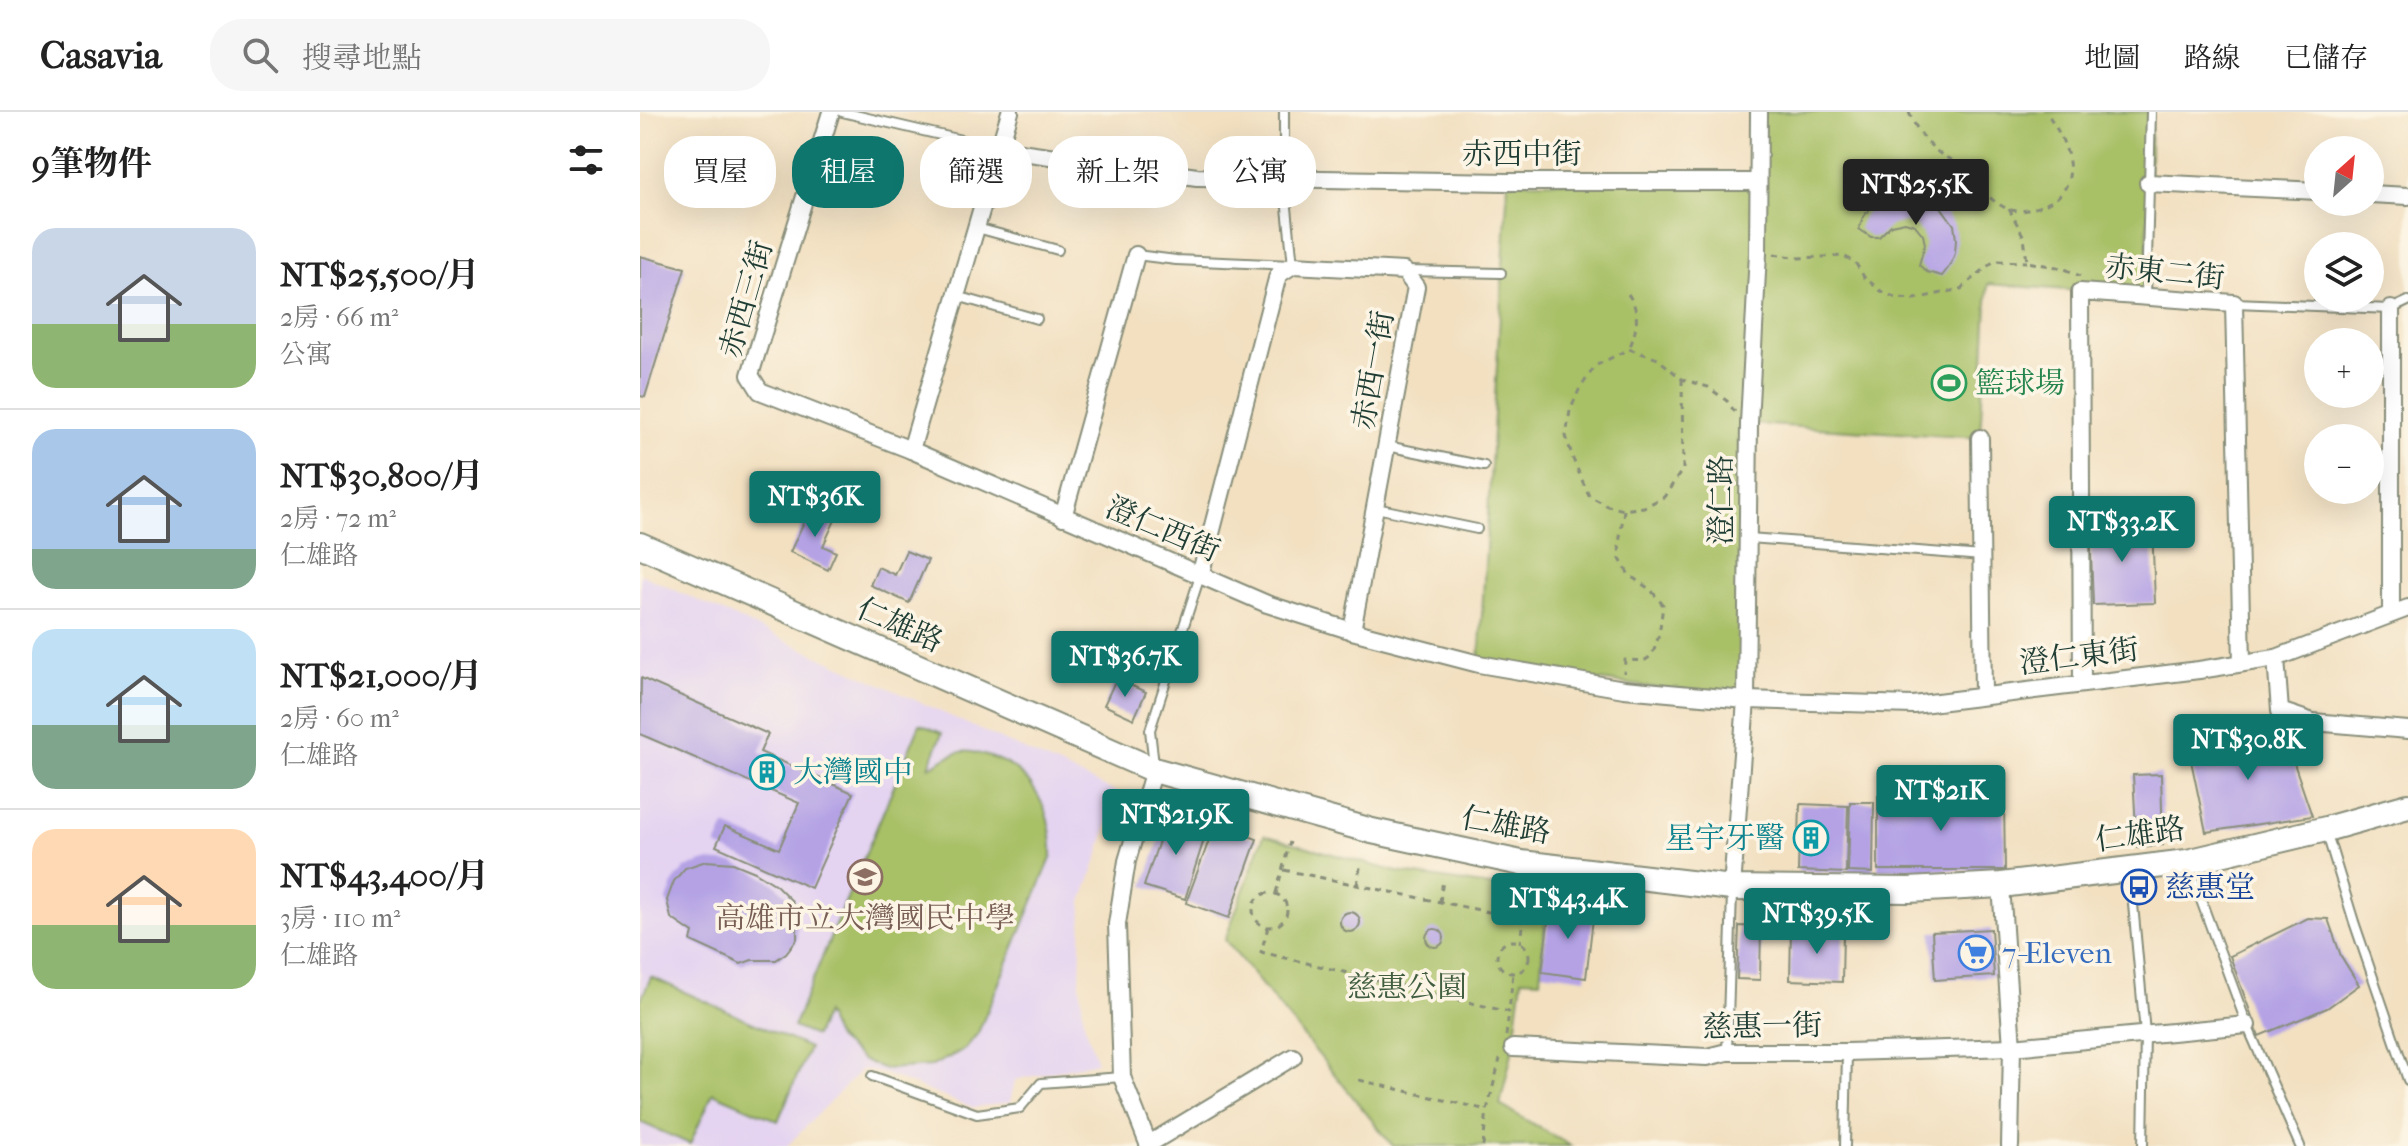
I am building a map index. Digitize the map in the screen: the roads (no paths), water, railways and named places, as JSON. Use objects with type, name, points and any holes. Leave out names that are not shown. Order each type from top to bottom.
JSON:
[{"type":"street","name":"赤西三街","points":[[831,112],[750,375],[760,391],[911,450]]},
{"type":"street","points":[[1004,136],[1010,112]]},
{"type":"street","name":"澄仁路","points":[[1732,888],[1746,700],[1749,423],[1758,253],[1759,112]]},
{"type":"street","name":"赤西中街","points":[[1032,154],[1204,177]]},
{"type":"street","name":"赤西中街","points":[[1316,179],[1758,182]]},
{"type":"street","points":[[2148,183],[2304,190]]},
{"type":"street","points":[[2384,195],[2408,196]]},
{"type":"street","points":[[911,450],[983,208]]},
{"type":"street","points":[[1063,517],[1136,255]]},
{"type":"street","points":[[1200,576],[1278,275],[1293,265]]},
{"type":"street","name":"赤西一街","points":[[1293,265],[1404,271],[1416,287],[1352,631]]},
{"type":"street","name":"赤東二街","points":[[2082,684],[2080,292],[2234,303],[2242,663]]},
{"type":"street","points":[[2391,309],[2391,613]]},
{"type":"street","points":[[1980,438],[1983,696]]},
{"type":"street","name":"澄仁西街","points":[[911,450],[1267,604],[1352,631],[1479,664],[1624,689],[1746,700]]},
{"type":"street","name":"仁雄路","points":[[640,545],[1154,770],[1372,831],[1521,863],[1732,888],[1909,890],[2001,885],[2187,862],[2408,806]]},
{"type":"street","name":"澄仁東街","points":[[1746,700],[1913,705],[2199,670],[2276,658],[2408,608]]},
{"type":"street","points":[[2276,658],[2280,711],[2313,722],[2408,730]]},
{"type":"street","points":[[1154,770],[1127,861],[1117,924],[1122,1077],[1149,1145],[1293,1057]]},
{"type":"street","points":[[2001,885],[2012,1047],[2010,1146]]},
{"type":"street","name":"慈惠一街","points":[[1506,1050],[1707,1057],[1727,1052],[2012,1047],[2247,1025]]},
{"type":"lane","points":[[842,112],[944,136]]},
{"type":"lane","points":[[1284,112],[1284,136]]},
{"type":"lane","points":[[2146,296],[2151,112]]},
{"type":"lane","points":[[1136,255],[1176,260],[1293,265],[1287,208]]},
{"type":"lane","points":[[977,228],[1058,250]]},
{"type":"lane","points":[[1404,271],[1501,273]]},
{"type":"lane","points":[[957,296],[1037,319]]},
{"type":"lane","points":[[2234,303],[2391,309],[2408,301]]},
{"type":"lane","points":[[1387,446],[1484,466]]},
{"type":"lane","points":[[1376,508],[1477,529]]},
{"type":"lane","points":[[1749,538],[1983,556]]},
{"type":"lane","points":[[1154,770],[1150,730],[1200,576]]},
{"type":"lane","points":[[2326,829],[2408,1080]]},
{"type":"lane","points":[[2187,862],[2247,1025],[2300,1146]]},
{"type":"lane","points":[[2130,869],[2145,1033],[2143,1146]]},
{"type":"lane","points":[[1727,1052],[1732,888]]},
{"type":"lane","points":[[1845,1146],[1847,1052]]},
{"type":"lane","points":[[872,1076],[977,1114],[1020,1108],[1041,1083],[1122,1077]]},
{"type":"place","name":"籃球場","points":[[1949,383]]},
{"type":"place","name":"大灣國中","points":[[767,772]]},
{"type":"place","name":"星宇牙醫","points":[[1811,838]]},
{"type":"place","name":"高雄市立大灣國民中學","points":[[865,877]]},
{"type":"place","name":"慈惠堂","points":[[2139,887]]},
{"type":"place","name":"7-Eleven","points":[[1976,953]]},
{"type":"park label","name":"慈惠公園","points":[[1407,987]]}]
